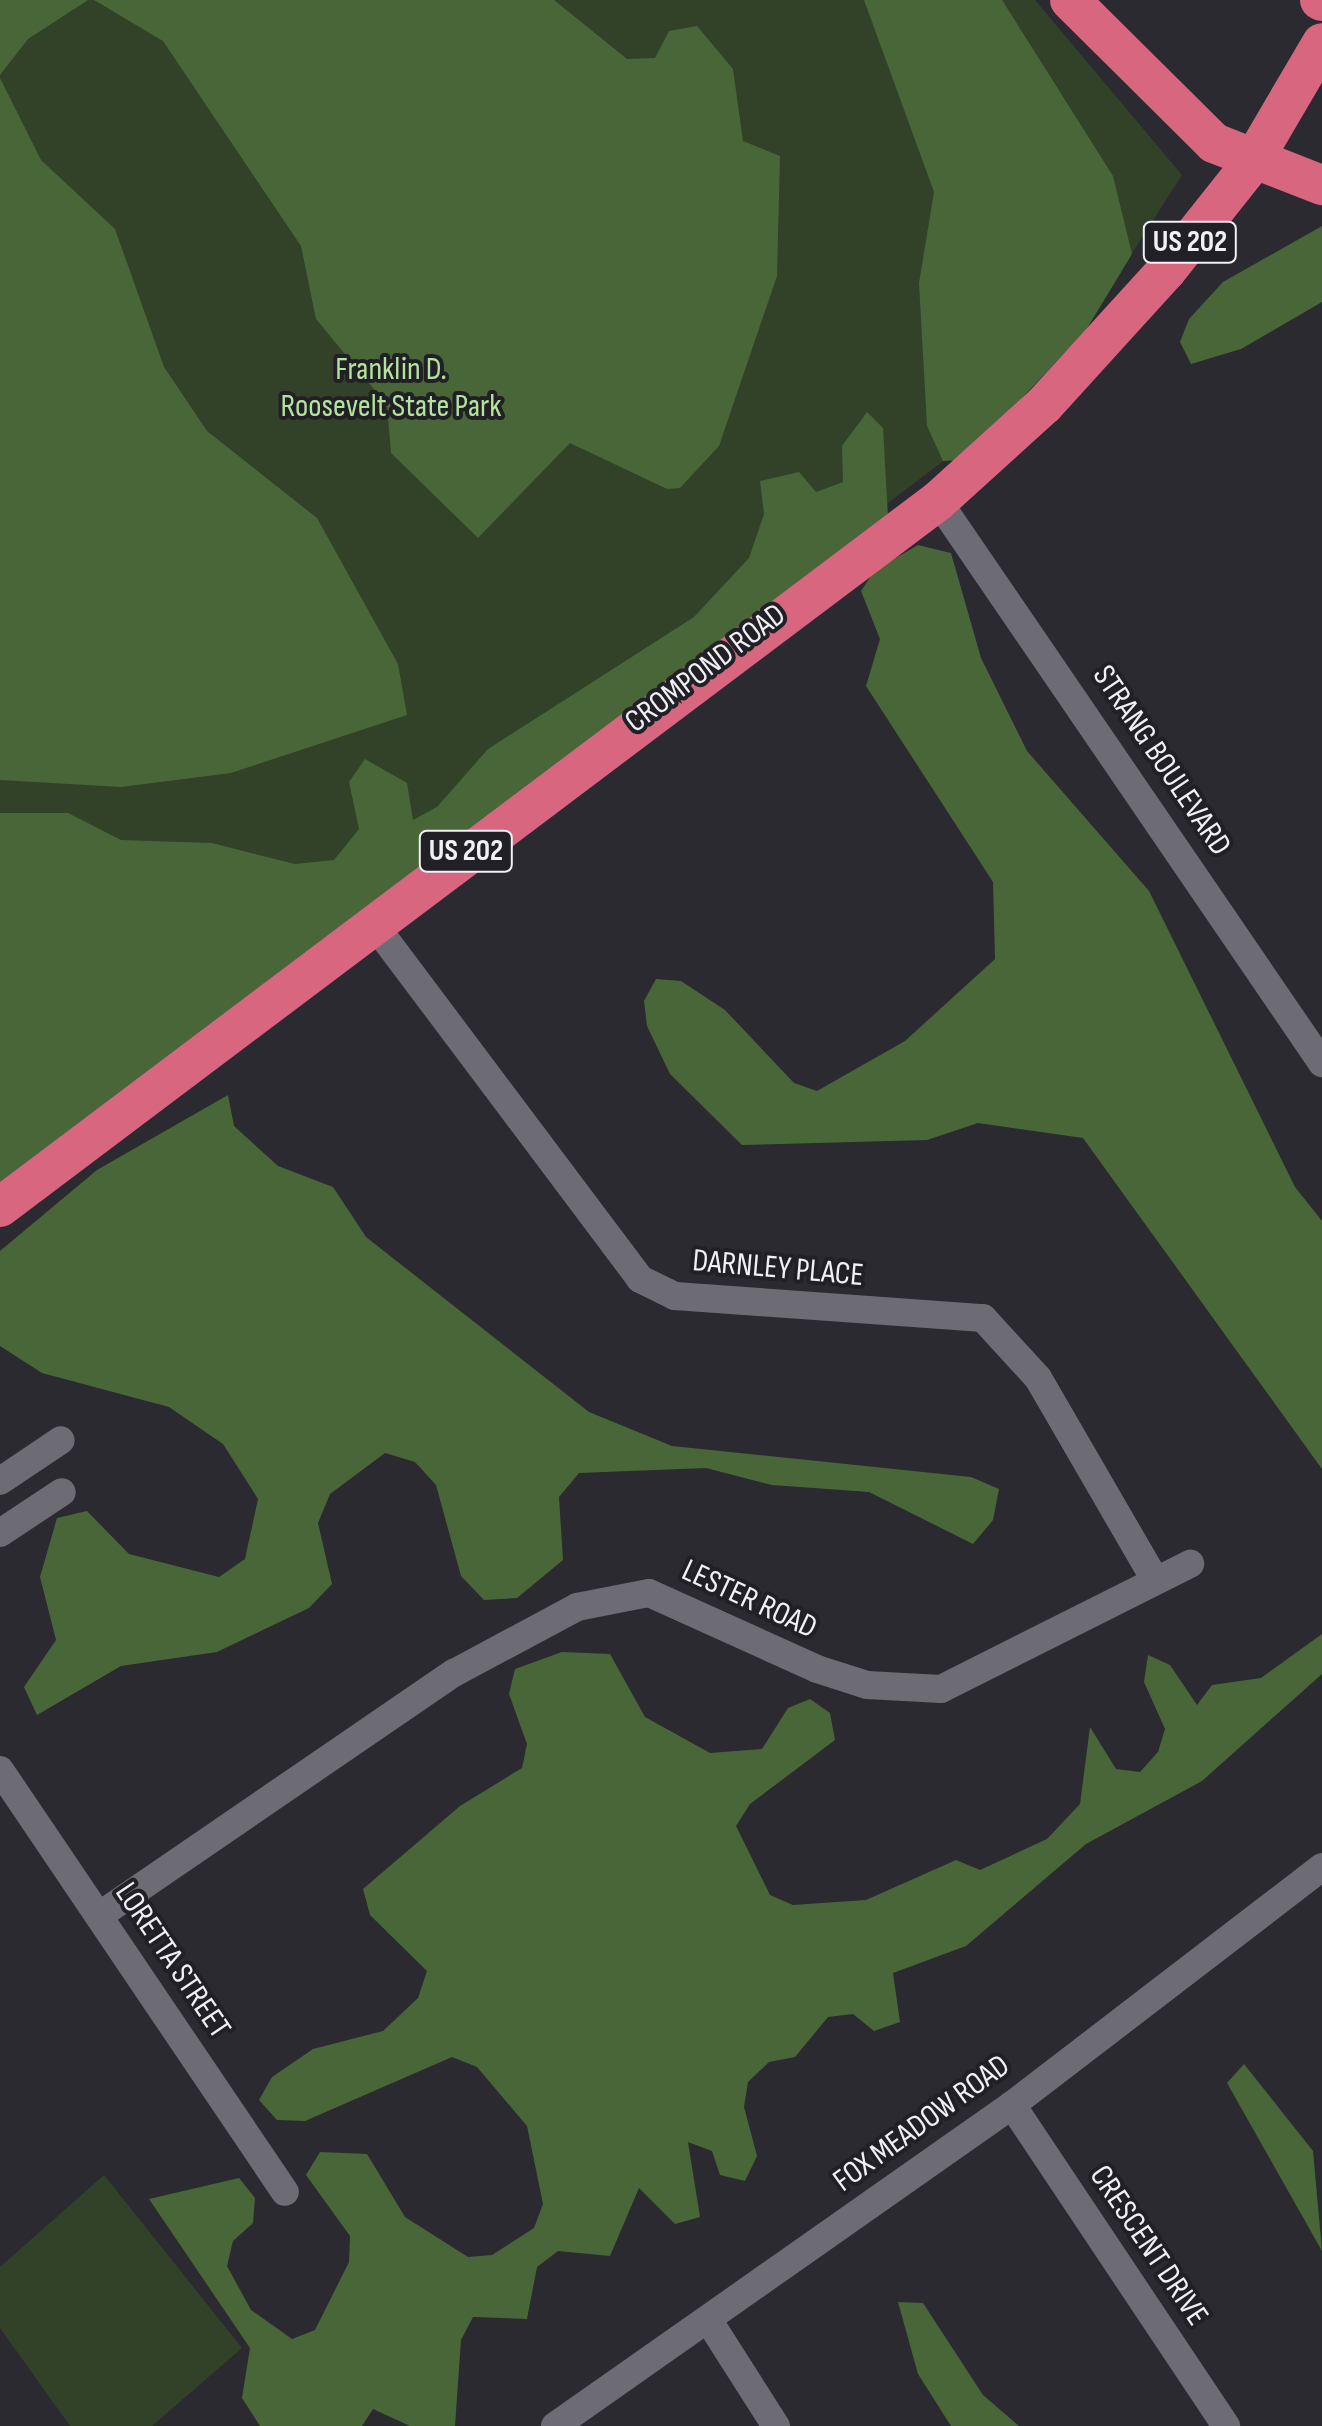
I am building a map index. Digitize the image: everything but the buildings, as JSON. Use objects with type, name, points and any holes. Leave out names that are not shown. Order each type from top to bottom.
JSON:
[{"type":"highway","points":[[1070,0],[1214,142],[1251,164],[1322,185]]},
{"type":"highway","name":"CROMPOND ROAD","points":[[0,1207],[372,923],[938,501],[1088,360],[1251,164],[1322,43]]},
{"type":"street","name":"STRANG BOULEVARD","points":[[938,501],[1322,1064]]},
{"type":"street","name":"DARNLEY PLACE","points":[[372,923],[640,1279],[675,1296],[982,1318],[1038,1378],[1154,1580]]},
{"type":"street","points":[[0,1481],[61,1440]]},
{"type":"street","points":[[0,1533],[62,1492]]},
{"type":"street","name":"LESTER ROAD","points":[[100,1915],[454,1673],[577,1607],[649,1593],[816,1670],[867,1685],[940,1690],[1190,1564]]},
{"type":"street","name":"LORETTA STREET","points":[[0,1770],[285,2192]]},
{"type":"street","name":"FOX MEADOW ROAD","points":[[555,2426],[709,2321],[1318,1880]]},
{"type":"street","name":"CRESCENT DRIVE","points":[[1012,2104],[1226,2426]]},
{"type":"street","points":[[709,2321],[776,2426]]},
{"type":"green space","name":"Franklin D. Roosevelt State Park","points":[[0,0],[1035,0],[1182,175],[1115,280],[966,444],[0,1174]]},
{"type":"green space","points":[[0,0],[88,0],[28,39],[0,75]]},
{"type":"green space","points":[[94,0],[554,0],[627,59],[655,58],[669,31],[697,26],[733,69],[743,141],[780,156],[777,276],[719,446],[680,488],[667,489],[570,443],[478,538],[391,453],[387,405],[316,319],[301,246],[163,41]]},
{"type":"green space","points":[[864,0],[1002,0],[1113,176],[1132,254],[1086,330],[964,460],[943,461],[927,426],[919,283],[934,192]]},
{"type":"green space","points":[[0,78],[41,160],[115,229],[164,367],[207,431],[317,518],[398,664],[407,715],[231,773],[121,787],[0,780]]},
{"type":"green space","points":[[1322,226],[1322,302],[1241,349],[1191,364],[1180,342],[1189,319],[1223,282]]},
{"type":"green space","points":[[867,412],[883,428],[888,516],[0,1188],[0,813],[68,813],[121,840],[212,843],[295,864],[334,860],[359,829],[349,782],[365,759],[407,783],[413,820],[437,807],[488,749],[694,617],[749,558],[764,514],[760,481],[799,472],[816,492],[843,482],[842,446]]},
{"type":"green space","points":[[918,545],[951,553],[981,658],[1027,751],[1149,891],[1295,1187],[1322,1221],[1322,1469],[1083,1138],[978,1123],[927,1140],[742,1145],[670,1074],[647,1026],[644,1001],[656,979],[681,981],[725,1010],[794,1083],[817,1091],[905,1041],[995,959],[993,882],[866,686],[880,639],[861,591],[875,570]]},
{"type":"green space","points":[[228,1095],[234,1126],[278,1166],[333,1187],[366,1237],[589,1412],[672,1446],[971,1477],[999,1489],[993,1520],[973,1544],[869,1492],[772,1485],[706,1468],[579,1473],[559,1497],[563,1560],[517,1598],[484,1600],[461,1576],[436,1485],[415,1462],[385,1453],[330,1494],[318,1523],[332,1584],[309,1608],[217,1652],[121,1666],[37,1715],[24,1687],[56,1640],[40,1577],[57,1518],[87,1511],[129,1554],[219,1577],[245,1559],[258,1499],[223,1444],[169,1407],[42,1373],[0,1346],[0,1251],[97,1170]]},
{"type":"green space","points":[[1322,1634],[1322,1674],[1202,1781],[1086,1844],[966,1946],[893,1973],[900,2022],[874,2031],[853,2014],[828,2017],[795,2057],[769,2062],[748,2082],[744,2107],[757,2156],[745,2181],[720,2175],[712,2151],[688,2142],[700,2217],[675,2224],[639,2188],[610,2256],[558,2251],[537,2267],[527,2319],[473,2317],[461,2340],[455,2426],[410,2426],[373,2409],[362,2426],[260,2426],[242,2398],[250,2348],[149,2199],[239,2178],[255,2198],[253,2223],[233,2241],[227,2266],[251,2310],[292,2339],[315,2330],[349,2262],[350,2236],[306,2175],[320,2152],[367,2154],[405,2217],[468,2257],[492,2255],[534,2228],[543,2204],[527,2126],[477,2067],[452,2057],[305,2121],[277,2120],[259,2100],[272,2077],[313,2049],[383,2031],[418,1998],[427,1971],[370,1915],[363,1889],[460,1806],[522,1768],[527,1744],[509,1694],[515,1669],[562,1652],[610,1654],[645,1717],[710,1753],[762,1749],[788,1708],[810,1699],[830,1713],[835,1740],[750,1804],[736,1826],[770,1895],[793,1905],[866,1900],[956,1860],[980,1870],[1047,1839],[1080,1804],[1090,1727],[1116,1769],[1140,1772],[1158,1752],[1165,1729],[1144,1682],[1148,1655],[1170,1665],[1197,1705],[1212,1685],[1261,1678]]},
{"type":"green space","points":[[1244,2064],[1313,2151],[1322,2251],[1227,2083]]},
{"type":"green space","points":[[104,2175],[242,2348],[152,2426],[70,2426],[0,2328],[0,2267]]},
{"type":"green space","points":[[898,2302],[923,2303],[983,2395],[1019,2426],[951,2426],[918,2374]]}]
